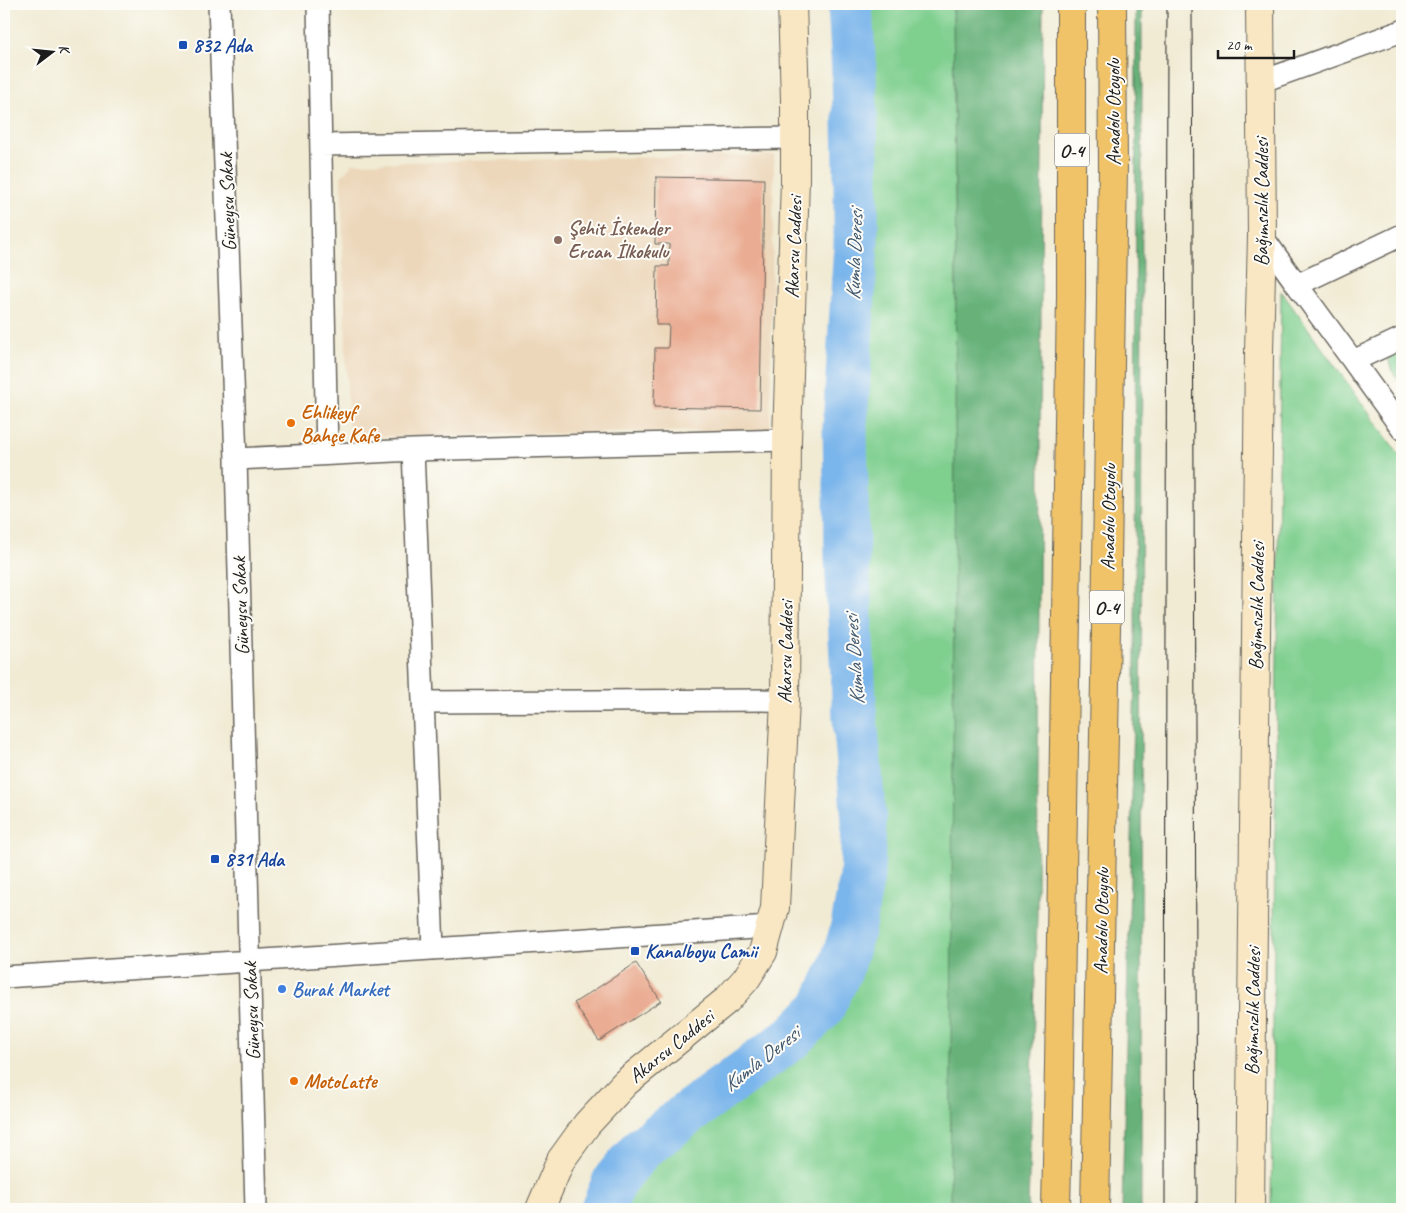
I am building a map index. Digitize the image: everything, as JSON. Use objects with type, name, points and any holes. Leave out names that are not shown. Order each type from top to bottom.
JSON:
[{"type":"highway","name":"Anadolu Otoyolu","points":[[1056,1209],[1071,316],[1071,4]]},
{"type":"highway","name":"Anadolu Otoyolu","points":[[1095,1209],[1113,167],[1112,4]]},
{"type":"street","name":"Güneysu Sokak","points":[[219,4],[236,459],[256,1209]]},
{"type":"street","points":[[318,4],[327,454]]},
{"type":"street","name":"Akarsu Caddesi","points":[[540,1209],[561,1160],[587,1124],[625,1083],[727,1000],[746,979],[763,952],[775,908],[785,700],[787,440],[795,138],[792,4]]},
{"type":"street","name":"Bağımsızlık Caddesi","points":[[1250,1209],[1262,236],[1260,4]]},
{"type":"street","points":[[1260,82],[1402,31]]},
{"type":"street","points":[[321,145],[795,138]]},
{"type":"street","points":[[1297,285],[1402,235]]},
{"type":"street","points":[[1262,236],[1402,429]]},
{"type":"street","points":[[1353,361],[1402,338]]},
{"type":"street","points":[[236,459],[413,450],[787,440]]},
{"type":"street","points":[[413,450],[433,949]]},
{"type":"street","points":[[423,702],[785,700]]},
{"type":"street","points":[[4,977],[770,927]]},
{"type":"shaded area","name":"Şehit İskender Ercan İlkokulu","points":[[774,155],[770,430],[362,437],[348,426],[341,177],[353,163]]},
{"type":"green space","points":[[861,4],[953,4],[956,271],[952,1209],[617,1209],[622,1193],[649,1161],[800,1048],[833,1011],[858,954],[872,896],[881,811],[877,783],[863,556],[869,281],[866,98]]},
{"type":"green space","points":[[953,4],[1043,4],[1037,919],[1028,1209],[950,1209],[956,271]]},
{"type":"green space","points":[[1136,4],[1142,4],[1141,1209],[1122,1209],[1135,675]]},
{"type":"green space","points":[[1281,291],[1402,459],[1402,1209],[1271,1209]]},
{"type":"green space","points":[[1402,351],[1402,385],[1391,369],[1388,357]]},
{"type":"building","points":[[656,177],[764,179],[760,409],[654,407],[655,348],[668,348],[669,325],[656,325],[657,266],[669,266],[669,244],[655,244]]},
{"type":"building","points":[[636,963],[661,1001],[599,1041],[574,1003]]},
{"type":"waterway","name":"Kumla Deresi","points":[[603,1209],[615,1180],[641,1149],[792,1038],[822,1008],[840,970],[852,931],[862,877],[864,821],[855,719],[847,559],[845,426],[856,243],[854,73],[850,4]]},
{"type":"tram line","points":[[1165,1209],[1167,4]]},
{"type":"tram line","points":[[1192,4],[1197,1209]]},
{"type":"place","name":"832 Ada","points":[[183,45]]},
{"type":"place","name":"Şehit İskender Ercan İlkokulu","points":[[558,240]]},
{"type":"place","name":"Ehlikeyf Bahçe Kafe","points":[[291,423]]},
{"type":"place","name":"831 Ada","points":[[215,859]]},
{"type":"place","name":"Kanalboyu Camii","points":[[635,951]]},
{"type":"place","name":"Burak Market","points":[[282,989]]},
{"type":"place","name":"MotoLatte","points":[[294,1081]]}]
